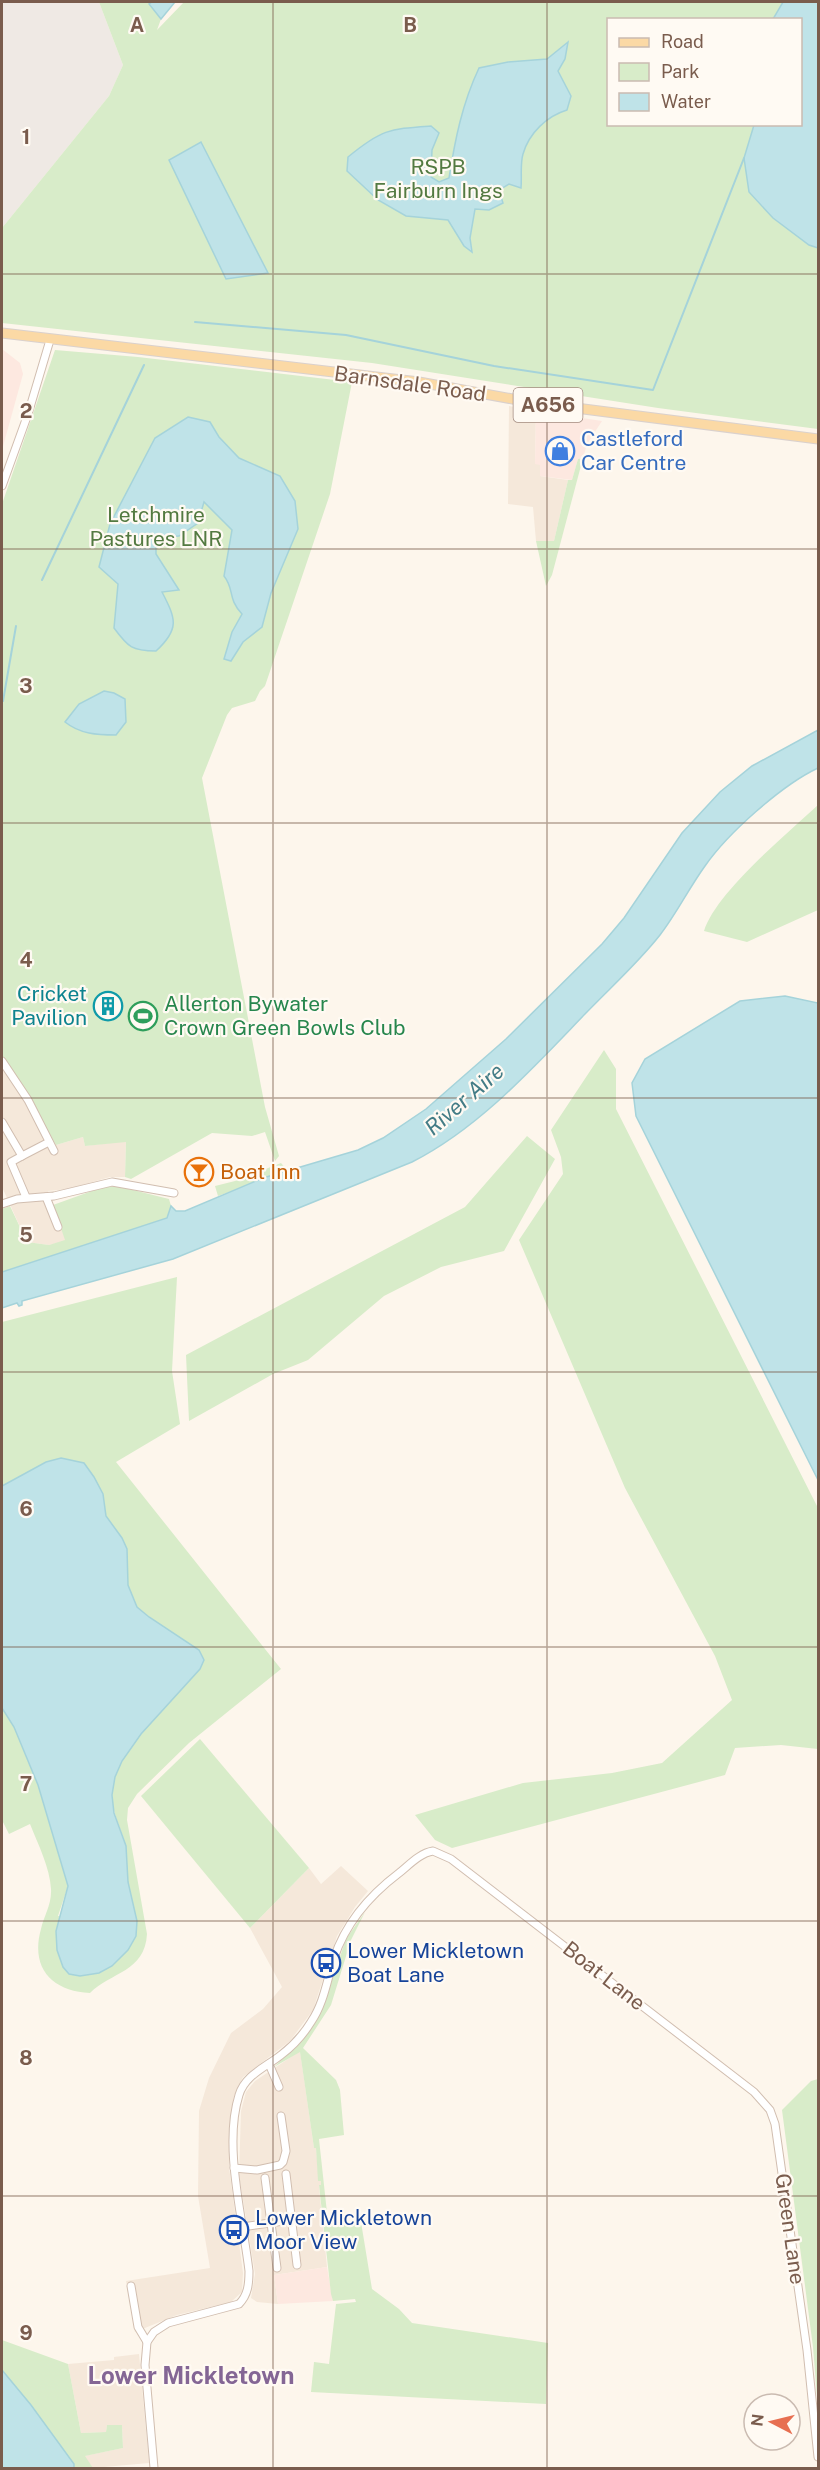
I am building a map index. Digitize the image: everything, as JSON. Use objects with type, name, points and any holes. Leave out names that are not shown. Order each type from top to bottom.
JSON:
[{"type":"main road","name":"Barnsdale Road","points":[[2,333],[419,382],[529,402],[819,439]]},
{"type":"street","points":[[2,486],[28,414],[50,340]]},
{"type":"street","points":[[2,1061],[28,1100],[54,1151]]},
{"type":"street","points":[[2,1122],[22,1156]]},
{"type":"street","points":[[26,1197],[11,1162],[49,1142]]},
{"type":"street","points":[[2,1204],[26,1197],[46,1197],[112,1182],[174,1193]]},
{"type":"street","points":[[46,1197],[58,1227]]},
{"type":"street","name":"Boat Lane","points":[[269,2064],[290,2047],[312,2022],[321,2003],[342,1940],[366,1902],[419,1857],[433,1851],[445,1855],[480,1881],[754,2092],[770,2110]]},
{"type":"street","points":[[154,2469],[145,2365],[147,2342],[154,2332],[168,2323],[232,2307],[241,2303],[247,2292],[249,2277],[234,2168],[235,2122],[239,2095],[249,2078],[269,2064],[279,2087]]},
{"type":"street","name":"Green Lane","points":[[770,2110],[777,2140],[807,2350],[819,2457]]},
{"type":"street","points":[[234,2168],[256,2170],[284,2162],[286,2151],[281,2116]]},
{"type":"street","points":[[286,2174],[297,2265]]},
{"type":"street","points":[[265,2178],[277,2268]]},
{"type":"street","points":[[242,2227],[291,2220]]},
{"type":"street","points":[[131,2286],[138,2327],[147,2342]]},
{"type":"shaded area","points":[[2,2],[99,2],[123,65],[109,96],[2,228]]},
{"type":"shaded area","points":[[2,349],[20,363],[23,374],[2,450]]},
{"type":"shaded area","points":[[509,406],[536,411],[535,464],[540,464],[540,476],[568,480],[554,541],[536,541],[533,507],[508,504]]},
{"type":"shaded area","name":"Castleford Car Centre","points":[[536,411],[602,421],[587,444],[583,458],[578,459],[572,480],[540,476],[540,465],[535,464]]},
{"type":"shaded area","points":[[2,1056],[20,1082],[56,1145],[83,1137],[85,1146],[126,1141],[125,1177],[110,1177],[68,1189],[48,1191],[66,1241],[49,1245],[27,1242],[2,1187]]},
{"type":"shaded area","points":[[341,1866],[368,1891],[337,1936],[313,2010],[290,2041],[243,2077],[234,2096],[230,2123],[229,2167],[243,2273],[242,2292],[231,2302],[177,2315],[135,2332],[126,2281],[210,2268],[198,2196],[199,2111],[209,2078],[231,2033],[263,2009],[282,1987],[250,1928],[309,1868],[321,1884]]},
{"type":"shaded area","points":[[300,2051],[314,2148],[316,2148],[319,2181],[321,2180],[322,2185],[319,2186],[327,2267],[274,2275],[278,2304],[257,2302],[251,2298],[255,2274],[239,2175],[241,2111],[246,2092],[255,2081]]},
{"type":"shaded area","points":[[327,2267],[333,2301],[278,2304],[274,2275]]},
{"type":"shaded area","points":[[139,2354],[149,2463],[93,2468],[84,2456],[123,2448],[122,2425],[107,2425],[106,2432],[81,2433],[68,2364],[114,2360],[114,2357]]},
{"type":"green space","name":"RSPB Fairburn Ings","points":[[99,2],[152,2],[150,5],[161,19],[157,30],[184,2],[818,2],[818,429],[658,408],[372,363],[2,323],[2,228],[109,96],[123,65]]},
{"type":"green space","name":"Letchmire Pastures LNR","points":[[55,350],[138,357],[352,382],[330,494],[265,686],[255,701],[232,708],[227,715],[202,778],[265,1107],[279,1156],[275,1161],[265,1132],[252,1136],[212,1133],[131,1179],[125,1177],[126,1142],[85,1146],[83,1137],[56,1145],[20,1082],[2,1056],[2,504]]},
{"type":"green space","points":[[583,458],[552,575],[546,586],[536,541],[554,541],[568,480],[572,480],[578,459]]},
{"type":"green space","points":[[818,805],[818,910],[747,942],[704,931],[711,916],[737,882],[771,847]]},
{"type":"green space","points":[[604,1050],[616,1069],[616,1109],[818,1508],[818,1749],[781,1745],[735,1748],[725,1775],[452,1848],[435,1840],[415,1815],[523,1783],[612,1773],[662,1763],[732,1700],[715,1656],[625,1488],[519,1240],[563,1174],[561,1157],[551,1130]]},
{"type":"green space","points":[[527,1136],[555,1159],[504,1251],[441,1267],[384,1296],[308,1360],[273,1374],[189,1421],[186,1355],[465,1207]]},
{"type":"green space","points":[[281,1163],[288,1171],[218,1196],[215,1186],[235,1181]]},
{"type":"green space","points":[[117,1186],[169,1199],[171,1206],[167,1218],[2,1272],[2,1209],[10,1206],[27,1242],[49,1245],[65,1240],[53,1205],[103,1187]]},
{"type":"green space","points":[[177,1277],[172,1371],[180,1424],[116,1462],[281,1669],[189,1743],[137,1794],[128,1808],[127,1820],[147,1934],[145,1947],[134,1964],[90,1993],[65,1988],[47,1975],[42,1966],[38,1943],[50,1900],[50,1881],[46,1864],[30,1824],[9,1834],[2,1820],[2,1708],[14,1727],[38,1785],[68,1886],[58,1916],[137,1921],[128,1881],[126,1848],[112,1802],[115,1778],[122,1760],[133,1743],[200,1669],[204,1660],[137,1607],[128,1585],[126,1549],[122,1538],[106,1516],[103,1494],[61,1458],[46,1462],[2,1486],[2,1322]]},
{"type":"green space","points":[[200,1739],[309,1868],[250,1928],[141,1796]]},
{"type":"green space","points":[[365,1912],[351,1940],[331,2005],[303,2048],[336,2080],[340,2090],[344,2135],[319,2139],[328,2222],[361,2222],[372,2289],[399,2309],[412,2323],[548,2343],[546,2404],[311,2392],[314,2362],[329,2364],[336,2304],[356,2302],[355,2299],[333,2301],[331,2294],[319,2185],[321,2181],[318,2181],[316,2148],[314,2148],[300,2052],[274,2067],[299,2043],[321,2012],[346,1939]]},
{"type":"green space","points":[[818,2079],[818,2409],[813,2347],[782,2110],[811,2081]]},
{"type":"green space","points":[[2,2340],[68,2364],[81,2433],[106,2432],[107,2425],[122,2425],[123,2448],[85,2456],[93,2468],[2,2468]]},
{"type":"water","points":[[175,2],[161,19],[149,4]]},
{"type":"water","points":[[783,2],[818,2],[818,248],[809,245],[773,218],[749,192],[744,158],[754,126],[802,126],[802,18],[774,18]]},
{"type":"water","points":[[568,42],[565,59],[558,71],[571,96],[567,110],[553,116],[534,132],[522,158],[521,188],[509,184],[499,190],[503,203],[489,210],[475,209],[470,238],[472,252],[464,246],[448,220],[406,216],[378,200],[347,171],[348,157],[378,136],[405,128],[431,126],[439,133],[432,150],[431,177],[439,182],[449,178],[460,122],[479,68],[508,62],[547,59]]},
{"type":"water","points":[[201,142],[268,273],[226,279],[169,160]]},
{"type":"water","points":[[188,417],[210,422],[219,437],[239,458],[280,476],[295,501],[298,529],[271,593],[262,627],[243,642],[231,661],[224,659],[232,632],[242,614],[234,603],[224,576],[232,530],[204,502],[198,523],[179,536],[156,538],[156,554],[179,590],[162,592],[173,617],[173,623],[169,636],[156,651],[131,647],[114,628],[118,584],[99,567],[110,524],[155,438]]},
{"type":"water","points":[[104,691],[125,699],[126,722],[116,735],[89,733],[65,722],[79,704]]},
{"type":"water","name":"River Aire","points":[[818,730],[818,768],[772,798],[727,839],[705,866],[666,927],[643,956],[525,1076],[460,1132],[412,1162],[173,1259],[22,1301],[22,1305],[19,1306],[17,1303],[2,1308],[2,1272],[167,1218],[171,1206],[176,1211],[185,1211],[263,1178],[358,1150],[383,1138],[426,1109],[506,1039],[602,944],[624,918],[682,833],[720,792],[752,766]]},
{"type":"water","points":[[785,996],[818,1003],[818,1480],[636,1116],[632,1083],[645,1059],[740,1001]]},
{"type":"water","points":[[61,1458],[84,1463],[103,1494],[106,1516],[127,1549],[128,1585],[137,1607],[199,1650],[204,1660],[200,1669],[141,1734],[122,1761],[115,1777],[112,1795],[114,1813],[126,1846],[128,1882],[137,1921],[136,1936],[128,1950],[112,1966],[99,1973],[80,1976],[69,1974],[63,1967],[57,1950],[56,1931],[68,1886],[38,1785],[14,1727],[2,1708],[2,1486],[46,1462]]},
{"type":"water","points":[[2,2370],[31,2405],[74,2464],[74,2468],[2,2468]]},
{"type":"waterway","points":[[195,322],[346,335],[494,366],[653,390],[744,158]]},
{"type":"waterway","points":[[42,580],[144,365]]},
{"type":"waterway","points":[[3,701],[16,626]]},
{"type":"place","name":"Castleford Car Centre","points":[[560,451]]},
{"type":"place","name":"Cricket Pavilion","points":[[108,1006]]},
{"type":"place","name":"Allerton Bywater Crown Green Bowls Club","points":[[143,1016]]},
{"type":"place","name":"Boat Inn","points":[[199,1172]]},
{"type":"place","name":"Lower Mickletown Boat Lane","points":[[326,1963]]},
{"type":"place","name":"Lower Mickletown Moor View","points":[[234,2230]]},
{"type":"district","name":"Lower Mickletown","points":[[191,2376]]}]
